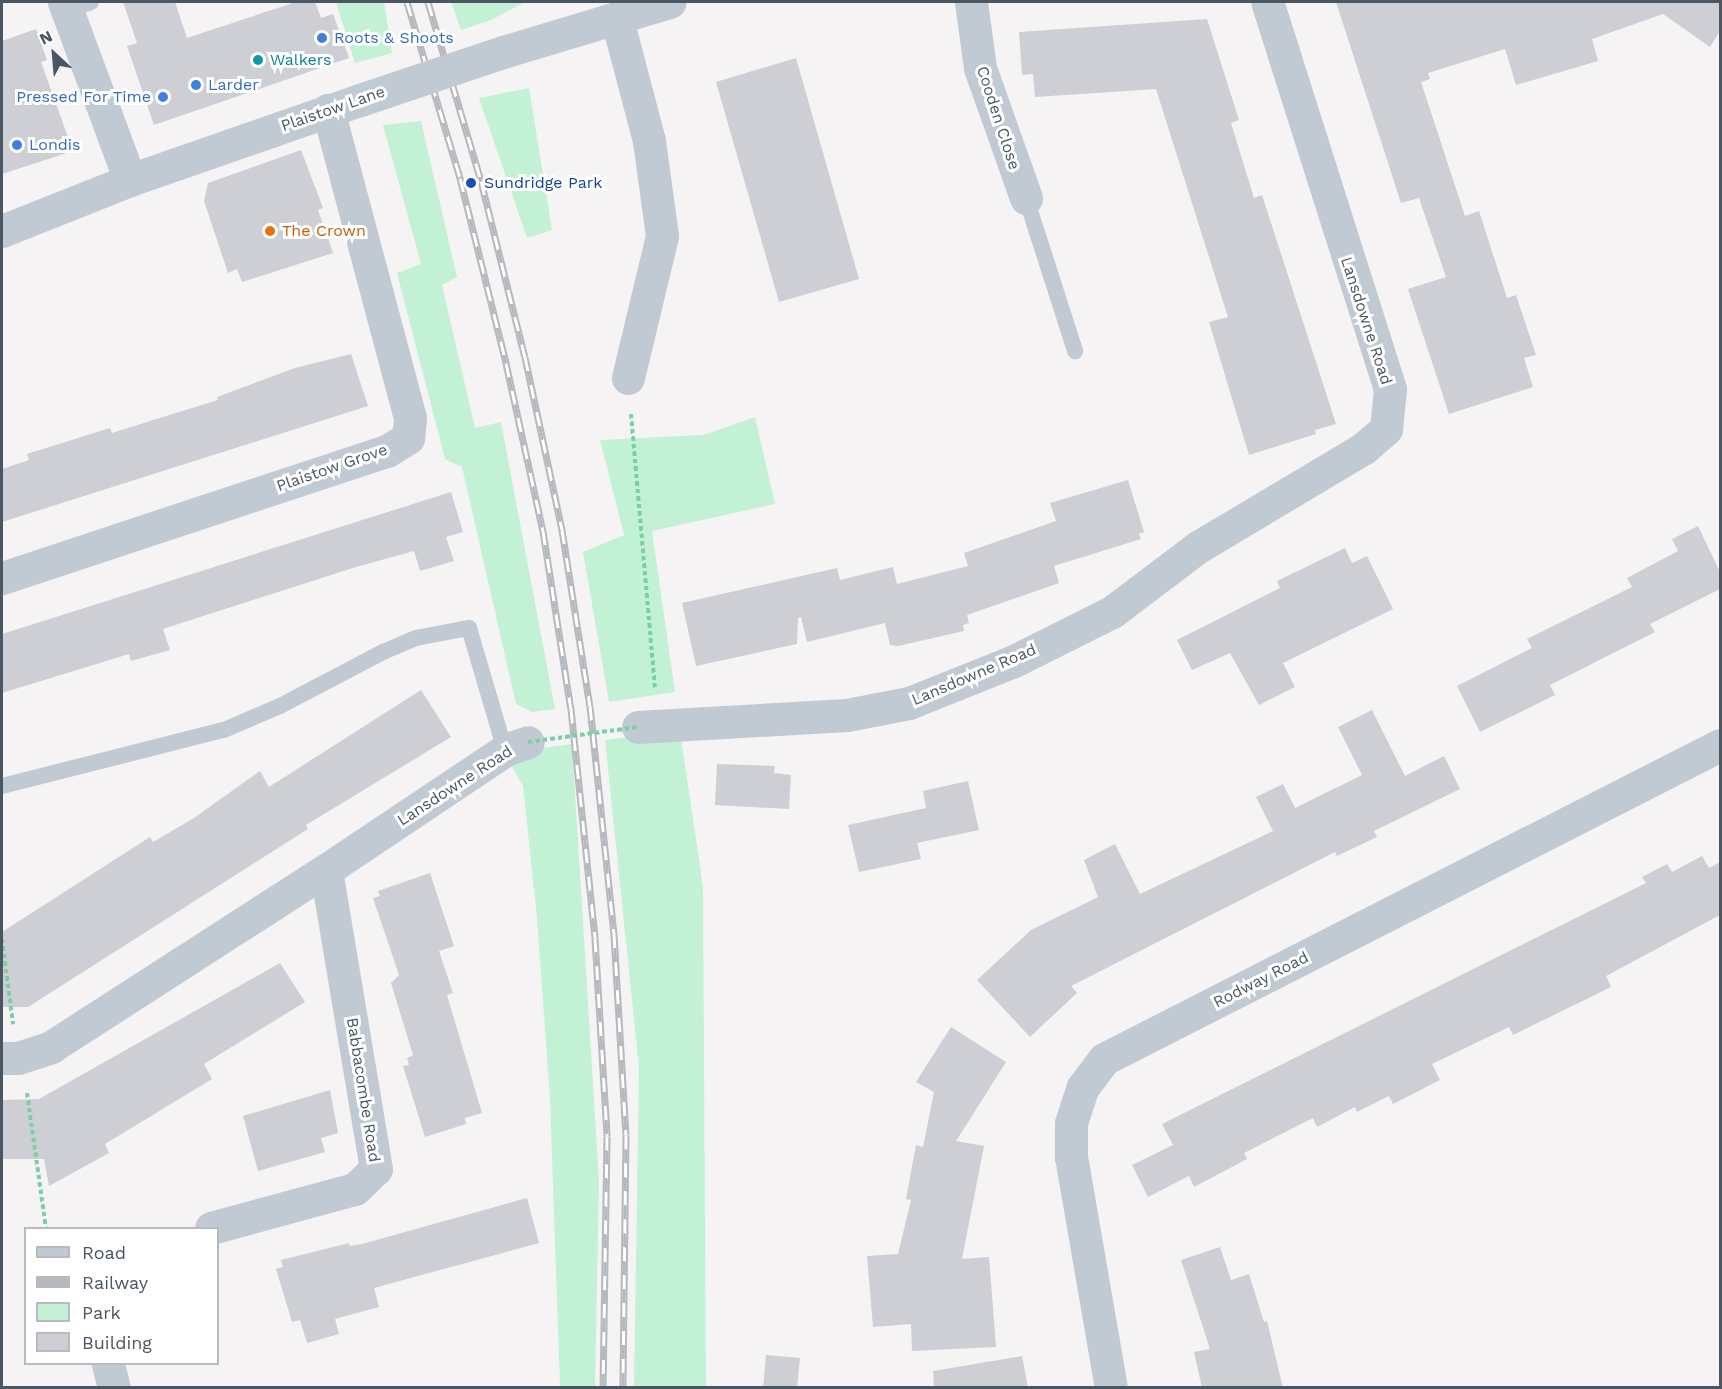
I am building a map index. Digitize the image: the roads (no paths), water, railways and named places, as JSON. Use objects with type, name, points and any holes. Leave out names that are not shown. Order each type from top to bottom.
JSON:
[{"type":"street","name":"Plaistow Lane","points":[[2,231],[130,180],[328,110],[503,52],[670,2]]},
{"type":"street","name":"Cooden Close","points":[[971,2],[980,68],[1026,198]]},
{"type":"street","name":"Lansdowne Road","points":[[649,725],[847,715],[909,703],[1014,661],[1112,612],[1198,547],[1364,448],[1386,429],[1390,389],[1267,2]]},
{"type":"street","points":[[74,4],[130,180]]},
{"type":"street","points":[[617,19],[649,141],[662,236],[628,378]]},
{"type":"street","name":"Plaistow Grove","points":[[2,578],[387,451],[408,438],[410,418],[328,110]]},
{"type":"street","name":"Rodway Road","points":[[1112,1388],[1071,1157],[1071,1123],[1080,1096],[1104,1059],[1720,745]]},
{"type":"street","name":"Lansdowne Road","points":[[10,1058],[51,1047],[516,746]]},
{"type":"street","name":"Babbacombe Road","points":[[215,1227],[355,1189],[376,1169],[327,870]]},
{"type":"street","points":[[108,1365],[114,1388]]},
{"type":"lane","points":[[1026,198],[1075,351]]},
{"type":"lane","points":[[2,786],[224,730],[280,706],[383,652],[416,638],[469,628],[516,746]]},
{"type":"railway","points":[[407,2],[460,178],[506,363],[543,531],[571,709],[595,938],[607,1136],[603,1388]]},
{"type":"railway","points":[[428,2],[481,181],[525,357],[562,530],[590,706],[614,934],[626,1135],[623,1388]]},
{"type":"place","name":"Roots & Shoots","points":[[322,38]]},
{"type":"place","name":"Walkers","points":[[258,60]]},
{"type":"place","name":"Larder","points":[[196,85]]},
{"type":"place","name":"Pressed For Time","points":[[163,97]]},
{"type":"place","name":"Londis","points":[[17,145]]},
{"type":"place","name":"Sundridge Park","points":[[471,183]]},
{"type":"place","name":"The Crown","points":[[270,231]]}]
